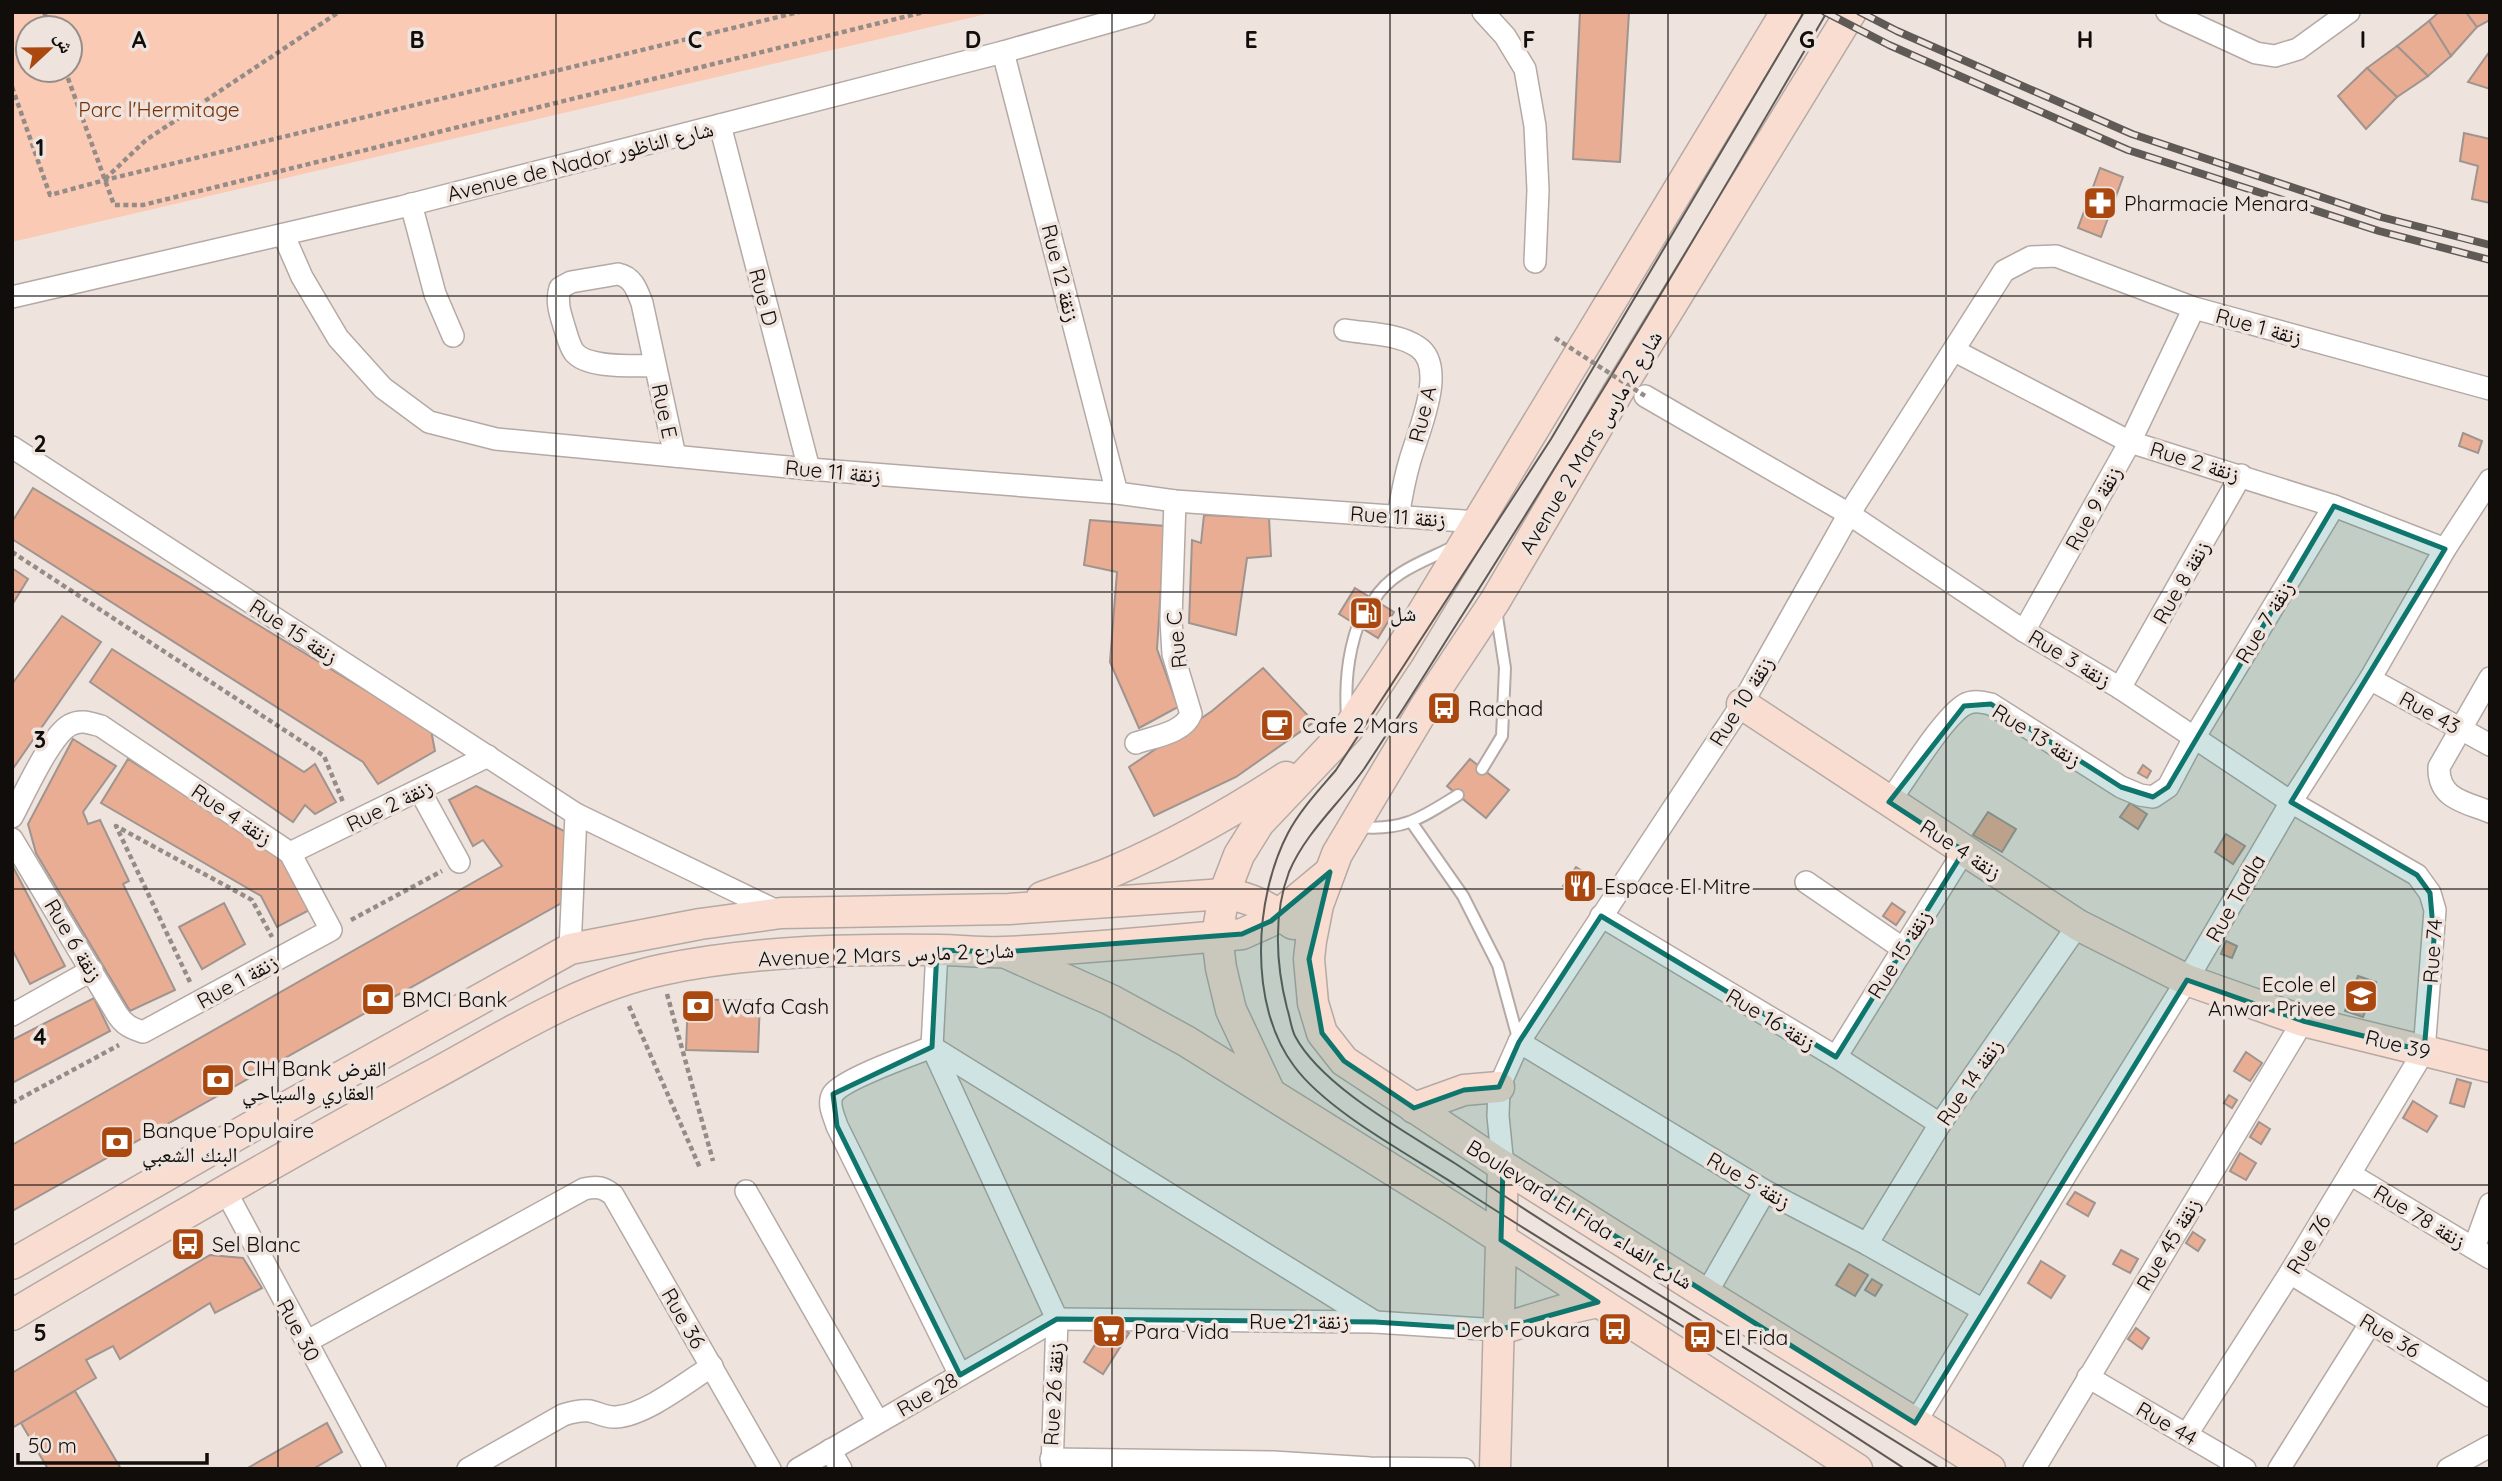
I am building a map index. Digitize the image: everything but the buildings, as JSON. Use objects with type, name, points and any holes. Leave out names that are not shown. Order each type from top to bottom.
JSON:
[{"type":"main road","points":[[1270,1093],[1231,1010],[1221,968],[1217,936],[1224,894],[1239,855],[1259,823],[1348,729],[1399,652],[1786,12]]},
{"type":"main road","name":"Avenue 2 Mars شارع 2 مارس","points":[[12,1315],[571,1000],[660,970],[732,959],[817,952],[1002,952],[1242,934],[1279,914],[1330,872],[1352,827],[1426,705],[1495,601],[1618,392],[1851,12]]},
{"type":"main road","name":"Rue 4 زنقة","points":[[1742,704],[2078,925],[2187,980]]},
{"type":"main road","points":[[1009,909],[1113,871],[1182,838],[1237,809],[1324,752]]},
{"type":"main road","name":"Boulevard El Fida شارع الفداء","points":[[1330,872],[1318,905],[1309,958],[1313,1003],[1322,1033],[1344,1061],[1503,1166],[1990,1469]]},
{"type":"main road","name":"Avenue 2 Mars شارع 2 مارس","points":[[12,1264],[249,1128],[570,950],[700,925],[782,913],[1009,909],[1224,894],[1244,896],[1264,904],[1299,928],[1311,941]]},
{"type":"main road","points":[[1002,952],[1111,1000],[1186,1041],[1857,1469]]},
{"type":"main road","name":"Rue 39","points":[[2187,980],[2303,1021],[2490,1068]]},
{"type":"main road","points":[[1414,1108],[1464,1090],[1499,1087]]},
{"type":"main road","points":[[1495,1469],[1503,1166]]},
{"type":"main road","points":[[1498,1330],[1598,1302]]},
{"type":"street","name":"Avenue de Nador شارع الناظور","points":[[15,298],[411,204],[1003,52],[1144,12]]},
{"type":"street","points":[[1483,12],[1506,36],[1525,69],[1536,139],[1538,190],[1535,262]]},
{"type":"street","points":[[2167,12],[2256,53],[2276,56],[2298,49],[2349,12]]},
{"type":"street","name":"Rue 12 زنقة","points":[[1003,52],[1117,493]]},
{"type":"street","name":"Rue D","points":[[720,125],[809,469]]},
{"type":"street","points":[[411,204],[435,294],[453,336]]},
{"type":"street","name":"Rue 11 زنقة","points":[[284,236],[302,277],[338,338],[383,388],[429,422],[496,439],[809,469],[1117,493],[1175,501],[1398,517],[1473,531]]},
{"type":"street","name":"Rue 1 زنقة","points":[[2031,257],[2056,256],[2194,308],[2490,389]]},
{"type":"street","name":"Rue 10 زنقة","points":[[1503,1166],[1498,1116],[1499,1087],[1519,1042],[1742,704],[1849,514],[2004,271],[2031,257]]},
{"type":"street","name":"Rue E","points":[[655,366],[590,363],[579,358],[572,350],[559,310],[557,297],[560,288],[571,282],[618,274],[630,280],[642,303],[675,456]]},
{"type":"street","name":"Rue 9 زنقة","points":[[2024,631],[2130,442],[2194,308]]},
{"type":"street","name":"Rue A","points":[[1345,330],[1402,339],[1420,348],[1430,366],[1432,383],[1427,409],[1408,465],[1398,517]]},
{"type":"street","name":"Rue 2 زنقة","points":[[1955,351],[2130,442],[2334,506],[2445,549]]},
{"type":"street","name":"Rue 3 زنقة","points":[[1645,396],[1849,514],[2024,631],[2120,688],[2291,802]]},
{"type":"street","name":"Rue 15 زنقة","points":[[16,457],[576,814],[782,913]]},
{"type":"street","name":"Rue 8 زنقة","points":[[2120,688],[2241,475]]},
{"type":"street","name":"Rue Tadla","points":[[1915,1423],[2187,980],[2291,802],[2370,679],[2445,549],[2487,492]]},
{"type":"street","name":"Rue C","points":[[1136,743],[1177,729],[1189,721],[1191,714],[1173,653],[1171,620],[1175,501]]},
{"type":"street","name":"Rue 7 زنقة","points":[[2194,738],[2334,506]]},
{"type":"street","points":[[2490,678],[2439,768],[2439,779],[2448,795],[2490,812]]},
{"type":"street","name":"Rue 43","points":[[2370,679],[2490,745]]},
{"type":"street","name":"Rue 13 زنقة","points":[[1889,802],[1948,721],[1964,706],[1975,701],[1991,704],[2121,787],[2140,795],[2153,797],[2168,787],[2194,738]]},
{"type":"street","name":"Rue 4 زنقة","points":[[12,817],[57,735],[70,725],[84,721],[101,726],[290,853],[331,930]]},
{"type":"street","name":"Rue 2 زنقة","points":[[290,853],[488,756]]},
{"type":"street","points":[[419,791],[459,862]]},
{"type":"street","name":"Rue 74","points":[[2291,802],[2417,875],[2430,893],[2435,910],[2434,939],[2424,1051]]},
{"type":"street","points":[[570,950],[576,814]]},
{"type":"street","name":"Rue 6 زنقة","points":[[12,839],[123,1024],[143,1032]]},
{"type":"street","name":"Rue 15 زنقة","points":[[1836,1058],[1964,850]]},
{"type":"street","points":[[1806,882],[1902,948]]},
{"type":"street","name":"Rue 16 زنقة","points":[[1601,916],[1940,1124]]},
{"type":"street","name":"Rue 14 زنقة","points":[[1867,1244],[1940,1124],[2078,925]]},
{"type":"street","name":"Rue 1 زنقة","points":[[143,1032],[331,930]]},
{"type":"street","points":[[937,950],[932,1046],[1057,1319]]},
{"type":"street","points":[[12,1015],[92,970]]},
{"type":"street","name":"Rue 45 زنقة","points":[[2034,1469],[2303,1021]]},
{"type":"street","name":"Rue 5 زنقة","points":[[1519,1042],[1765,1191],[1867,1244],[1983,1310]]},
{"type":"street","points":[[932,1046],[1376,1322]]},
{"type":"street","points":[[932,1046],[849,1082],[833,1094],[830,1107],[960,1375]]},
{"type":"street","name":"Rue 76","points":[[2187,1434],[2290,1273],[2424,1051]]},
{"type":"street","name":"Rue 78 زنقة","points":[[2350,1174],[2482,1253]]},
{"type":"street","name":"Rue 36","points":[[306,1342],[584,1189],[596,1186],[604,1188],[613,1195],[770,1469]]},
{"type":"street","points":[[746,1191],[878,1422]]},
{"type":"street","points":[[1706,1294],[1765,1191]]},
{"type":"street","name":"Rue 30","points":[[212,1202],[306,1342],[369,1467]]},
{"type":"street","points":[[2482,1253],[2490,1204]]},
{"type":"street","name":"Rue 36","points":[[2290,1273],[2490,1396]]},
{"type":"street","name":"Rue 21 زنقة","points":[[1057,1319],[1376,1322],[1498,1330]]},
{"type":"street","name":"Rue 28","points":[[798,1469],[1057,1319]]},
{"type":"street","name":"Rue 26 زنقة","points":[[1051,1464],[1057,1319]]},
{"type":"street","points":[[2279,1469],[2370,1324]]},
{"type":"street","points":[[468,1469],[563,1415],[589,1411],[612,1418],[625,1416],[643,1409],[712,1366]]},
{"type":"street","name":"Rue 44","points":[[2088,1377],[2245,1469]]},
{"type":"street","points":[[2448,1469],[2490,1446]]},
{"type":"street","points":[[830,1450],[841,1469]]},
{"type":"street","points":[[1051,1464],[1464,1469]]},
{"type":"lane","points":[[1374,600],[1381,587],[1402,572],[1473,531]]},
{"type":"lane","points":[[1482,769],[1502,736],[1504,667],[1495,601]]},
{"type":"lane","points":[[1348,729],[1345,686],[1350,649],[1358,625]]},
{"type":"lane","points":[[1352,827],[1380,829],[1412,823],[1458,795]]},
{"type":"lane","points":[[1412,823],[1463,897],[1498,965],[1519,1042]]},
{"type":"path","points":[[105,180],[146,140],[339,12]]},
{"type":"path","points":[[12,87],[51,195],[799,12]]},
{"type":"path","points":[[70,84],[114,205],[143,205],[924,12]]},
{"type":"path","points":[[1555,338],[1645,396]]},
{"type":"path","points":[[12,552],[324,755],[352,824]]},
{"type":"path","points":[[200,1002],[116,826],[252,901],[283,956]]},
{"type":"path","points":[[331,930],[459,862]]},
{"type":"path","points":[[660,970],[713,1161]]},
{"type":"path","points":[[619,983],[700,1168]]},
{"type":"path","points":[[12,1103],[143,1032]]},
{"type":"highlighted area","points":[[2334,506],[2445,549],[2291,802],[2417,875],[2430,893],[2434,939],[2424,1051],[2303,1021],[2187,980],[1915,1423],[1503,1166],[1501,1240],[1598,1302],[1498,1330],[1375,1322],[1057,1319],[960,1375],[837,1126],[833,1094],[932,1047],[937,950],[1002,952],[1242,934],[1271,921],[1330,872],[1309,959],[1322,1033],[1344,1061],[1414,1108],[1464,1090],[1499,1087],[1519,1042],[1601,916],[1836,1057],[1964,851],[1889,802],[1964,706],[1991,704],[2121,787],[2153,797],[2168,787]]},
{"type":"green space","name":"Parc l'Hermitage","points":[[12,12],[995,12],[12,242]]},
{"type":"tram line","points":[[1804,12],[1551,439],[1336,770],[1304,808],[1288,833],[1268,888],[1261,951],[1263,983],[1269,1013],[1279,1041],[1294,1066],[1308,1083],[1347,1115],[1905,1469]]},
{"type":"tram line","points":[[1827,12],[1735,170],[1498,559],[1364,769],[1304,844],[1289,872],[1280,905],[1279,957],[1283,992],[1295,1036],[1308,1055],[1345,1091],[1576,1242],[1940,1469]]},
{"type":"railway","points":[[1825,12],[1889,45],[2128,150],[2379,231],[2490,260]]},
{"type":"railway","points":[[1860,12],[1897,31],[2132,134],[2381,217],[2490,245]]},
{"type":"place","name":"Pharmacie Menara","points":[[2100,203]]},
{"type":"place","name":"شل","points":[[1366,613]]},
{"type":"place","name":"Rachad","points":[[1444,708]]},
{"type":"place","name":"Cafe 2 Mars","points":[[1277,725]]},
{"type":"place","name":"Espace El Mitre","points":[[1580,886]]},
{"type":"place","name":"Ecole el Anwar Privee","points":[[2361,996]]},
{"type":"place","name":"BMCI Bank","points":[[378,999]]},
{"type":"place","name":"Wafa Cash","points":[[698,1006]]},
{"type":"place","name":"CIH Bank القرض العقاري والسياحي","points":[[218,1080]]},
{"type":"place","name":"Banque Populaire البنك الشعبي","points":[[117,1142]]},
{"type":"place","name":"Sel Blanc","points":[[188,1244]]},
{"type":"place","name":"Derb Foukara","points":[[1615,1329]]},
{"type":"place","name":"Para Vida","points":[[1109,1331]]},
{"type":"place","name":"El Fida","points":[[1700,1337]]}]
